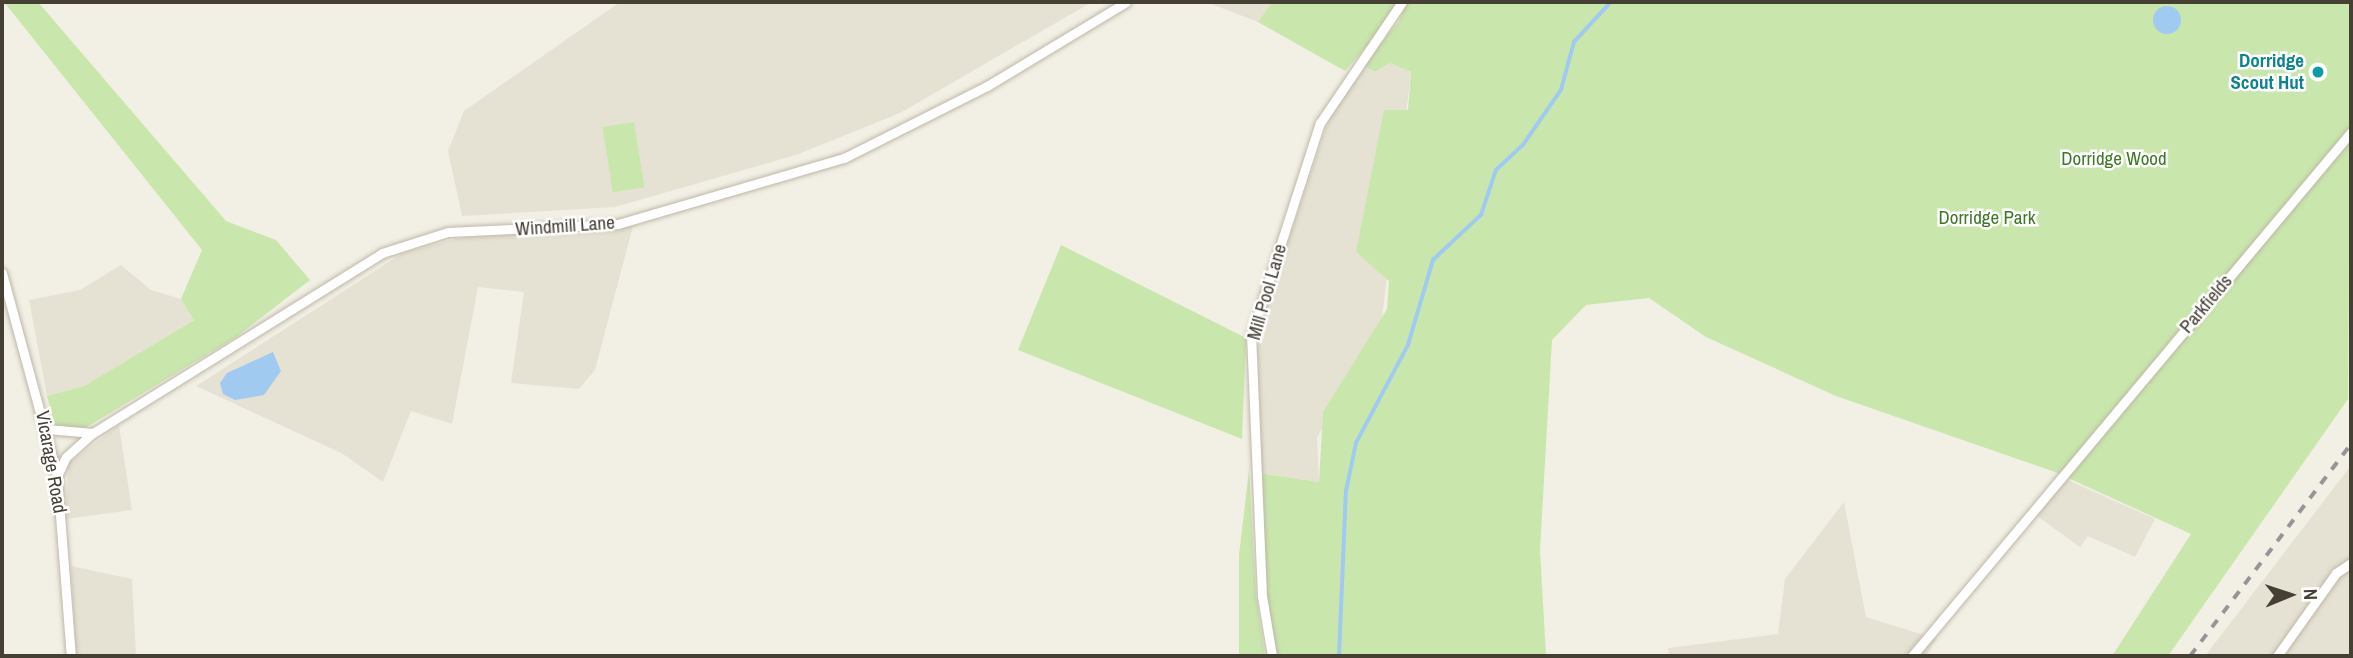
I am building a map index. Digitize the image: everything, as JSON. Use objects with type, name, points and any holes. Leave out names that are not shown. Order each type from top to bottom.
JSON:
[{"type":"street","name":"Windmill Lane","points":[[57,476],[66,457],[93,433],[382,253],[448,232],[618,224],[845,158],[986,86],[1126,2]]},
{"type":"street","name":"Mill Pool Lane","points":[[1272,656],[1262,596],[1251,336],[1320,123],[1402,2]]},
{"type":"street","name":"Parkfields","points":[[1912,656],[2059,475],[2351,132]]},
{"type":"street","name":"Vicarage Road","points":[[2,273],[47,429],[57,476],[71,656]]},
{"type":"street","points":[[47,429],[93,433]]},
{"type":"street","points":[[2277,656],[2336,573],[2351,563]]},
{"type":"shaded area","points":[[620,2],[1092,2],[900,113],[796,155],[615,207],[462,216],[448,151],[464,111]]},
{"type":"shaded area","points":[[1206,2],[1272,2],[1258,22]]},
{"type":"shaded area","points":[[1389,63],[1411,72],[1382,318],[1317,438],[1319,482],[1259,473],[1257,348],[1264,312],[1329,120],[1363,65],[1375,72]]},
{"type":"shaded area","points":[[633,226],[595,370],[579,389],[511,383],[524,292],[478,287],[452,424],[411,411],[383,482],[343,454],[196,386],[403,253],[459,238]]},
{"type":"shaded area","points":[[121,265],[151,290],[181,299],[195,319],[84,386],[47,396],[29,300],[80,290]]},
{"type":"shaded area","points":[[119,425],[132,510],[66,519],[68,464]]},
{"type":"shaded area","points":[[2351,465],[2351,656],[2205,656],[2349,468]]},
{"type":"shaded area","points":[[2061,477],[2155,519],[2135,557],[2088,536],[2080,547],[2033,513]]},
{"type":"shaded area","points":[[1844,502],[1866,617],[1937,639],[1926,656],[1669,656],[1668,648],[1778,634],[1785,579]]},
{"type":"shaded area","points":[[71,566],[132,579],[136,656],[76,656]]},
{"type":"green space","points":[[4,2],[38,2],[226,221],[276,240],[310,280],[236,337],[85,428],[55,426],[47,396],[84,386],[194,320],[181,299],[202,250]]},
{"type":"green space","points":[[1272,2],[1396,2],[1390,20],[1345,71],[1258,22]]},
{"type":"green space","points":[[1406,2],[2351,2],[2348,399],[2168,656],[2112,656],[2191,534],[2055,472],[1836,396],[1706,337],[1649,298],[1586,305],[1552,340],[1540,550],[1546,656],[1277,656],[1265,596],[1258,473],[1319,482],[1323,412],[1387,309],[1389,281],[1356,252],[1384,110],[1408,110],[1411,72],[1389,63],[1375,72],[1363,65],[1399,21]]},
{"type":"green space","points":[[634,122],[644,187],[613,192],[602,127]]},
{"type":"green space","points":[[1061,245],[1246,338],[1242,439],[1018,350]]},
{"type":"green space","points":[[1249,470],[1256,595],[1265,656],[1239,656],[1239,555]]},
{"type":"water","points":[[2167,6],[2177,10],[2181,20],[2177,30],[2167,34],[2157,30],[2153,20],[2157,10]]},
{"type":"water","points":[[273,352],[281,371],[264,395],[235,400],[223,394],[220,383],[227,373]]},
{"type":"waterway","points":[[1339,656],[1346,491],[1356,443],[1408,345],[1433,260],[1481,215],[1496,170],[1523,145],[1561,90],[1574,42],[1611,2]]},
{"type":"railway","points":[[2190,656],[2351,444]]},
{"type":"place","name":"Dorridge Scout Hut","points":[[2318,72]]},
{"type":"park label","name":"Dorridge Wood","points":[[2114,159]]},
{"type":"park label","name":"Dorridge Park","points":[[1987,218]]}]
